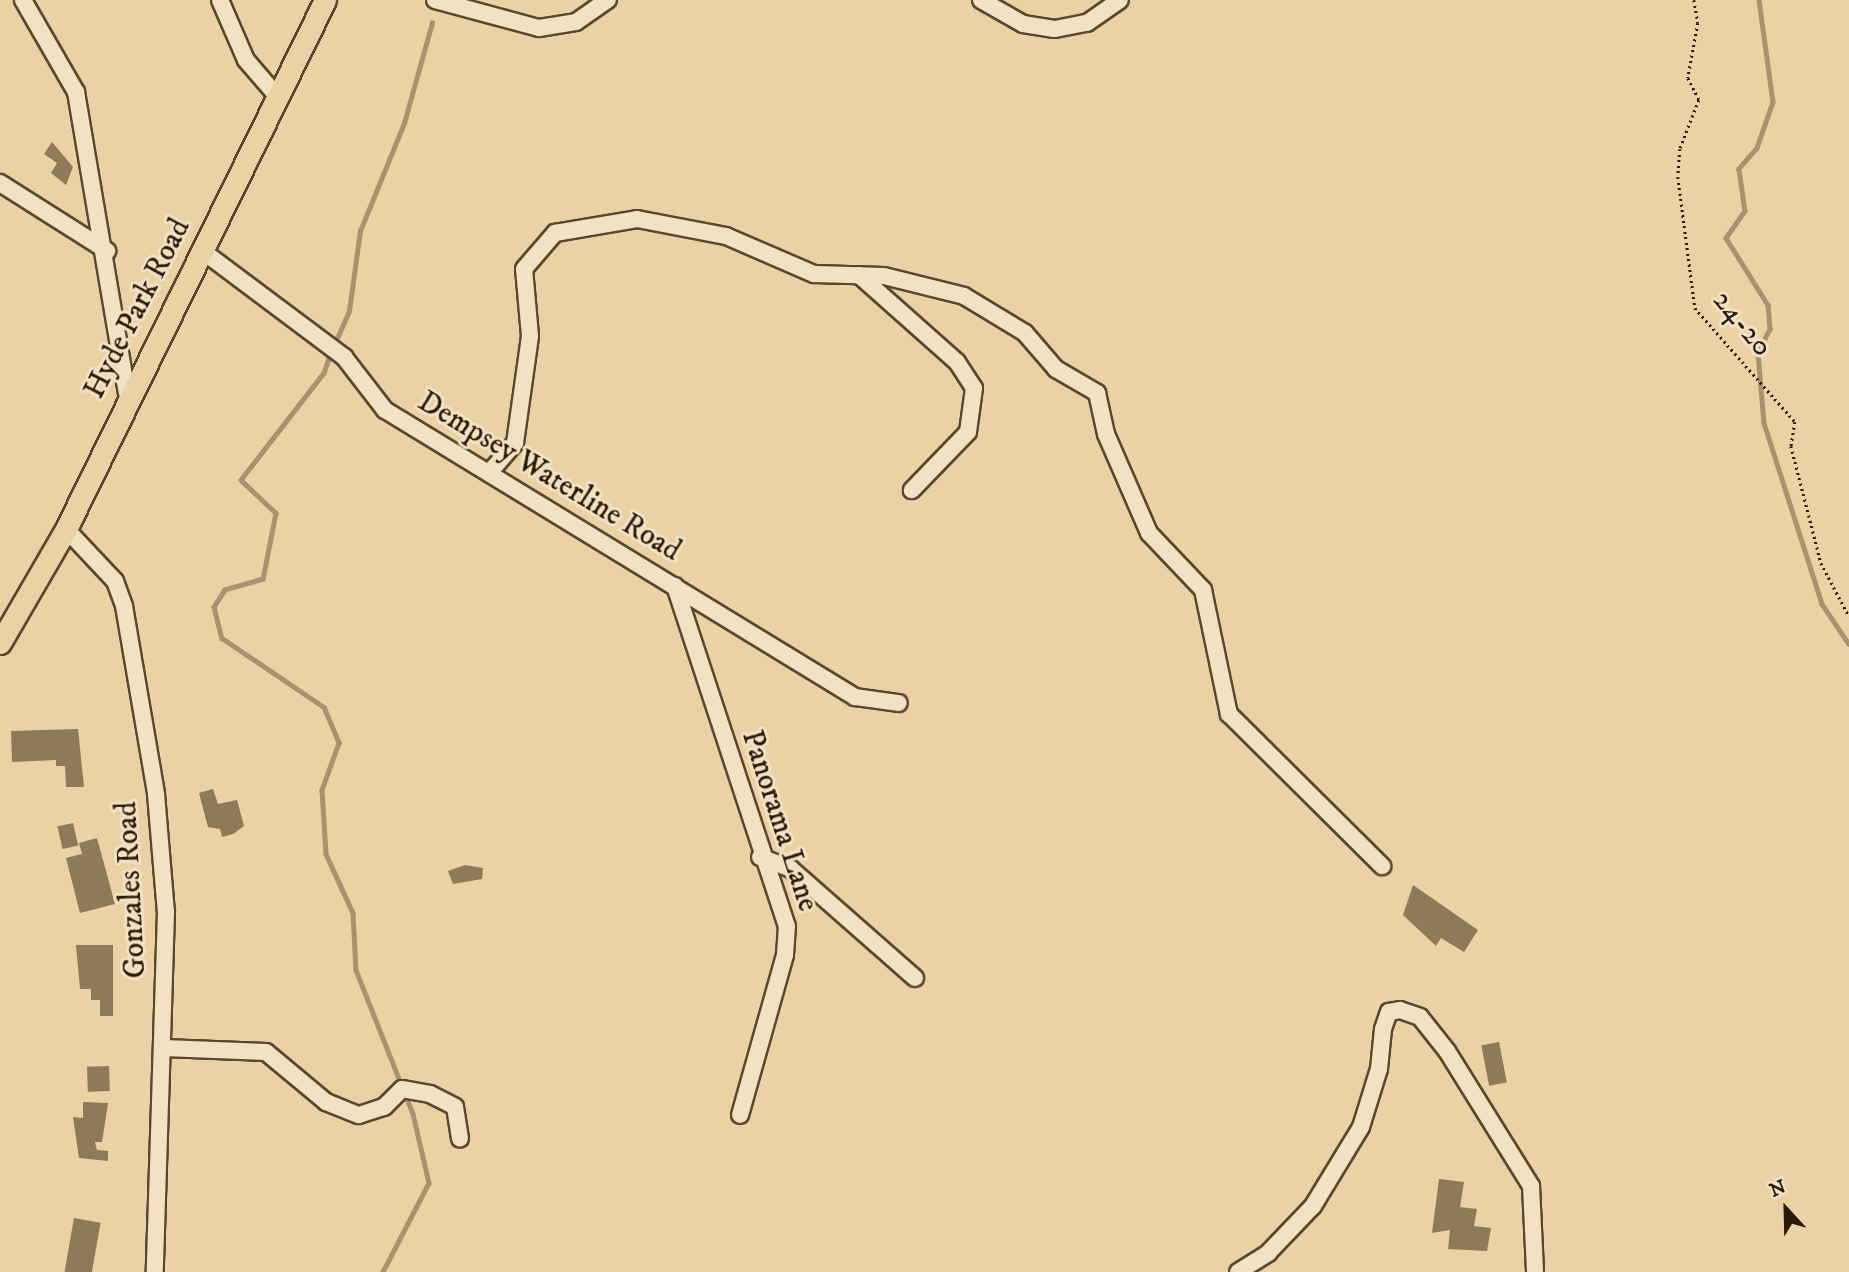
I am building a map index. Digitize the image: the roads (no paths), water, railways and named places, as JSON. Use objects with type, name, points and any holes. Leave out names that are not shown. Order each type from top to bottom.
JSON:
[{"type":"main road","name":"Hyde Park Road","points":[[0,643],[66,529],[127,393],[325,0]]},
{"type":"street","points":[[23,0],[76,92],[107,251],[117,360],[127,393]]},
{"type":"street","points":[[220,0],[246,60],[277,96]]},
{"type":"street","points":[[435,0],[539,28],[576,22],[608,0]]},
{"type":"street","points":[[981,0],[1023,24],[1055,29],[1087,23],[1120,0]]},
{"type":"street","points":[[0,183],[107,251]]},
{"type":"street","points":[[489,473],[515,443],[530,336],[524,269],[555,233],[636,219],[726,236],[814,274],[859,275],[964,296],[1024,333],[1056,369],[1097,393],[1106,434],[1149,533],[1203,590],[1229,714],[1382,866]]},
{"type":"street","name":"Dempsey Waterline Road","points":[[201,250],[344,357],[385,410],[855,697],[899,703]]},
{"type":"street","points":[[859,275],[957,362],[974,388],[968,432],[912,490]]},
{"type":"street","name":"Gonzales Road","points":[[66,529],[115,581],[124,606],[163,853],[164,1048],[155,1272]]},
{"type":"street","name":"Panorama Lane","points":[[675,586],[760,857],[787,926],[785,955],[740,1115]]},
{"type":"street","points":[[760,857],[790,869],[915,978]]},
{"type":"street","points":[[1238,1272],[1268,1252],[1313,1206],[1361,1127],[1379,1069],[1383,1029],[1390,1012],[1401,1010],[1420,1017],[1447,1051],[1531,1186],[1535,1272]]},
{"type":"street","points":[[164,1048],[266,1052],[326,1102],[359,1115],[384,1107],[402,1089],[430,1094],[455,1107],[460,1139]]},
{"type":"waterway","points":[[1759,0],[1773,102],[1757,148],[1739,169],[1745,211],[1726,238],[1768,305],[1770,329],[1758,353],[1764,423],[1822,604],[1849,644]]},
{"type":"waterway","points":[[334,345],[349,311],[360,231],[404,123],[432,23]]},
{"type":"waterway","points":[[331,353],[324,373],[241,480],[276,513],[263,579],[225,590],[214,607],[222,638],[324,707],[339,743],[322,790],[326,854],[353,913],[356,970],[413,1114],[429,1183],[383,1272]]}]
